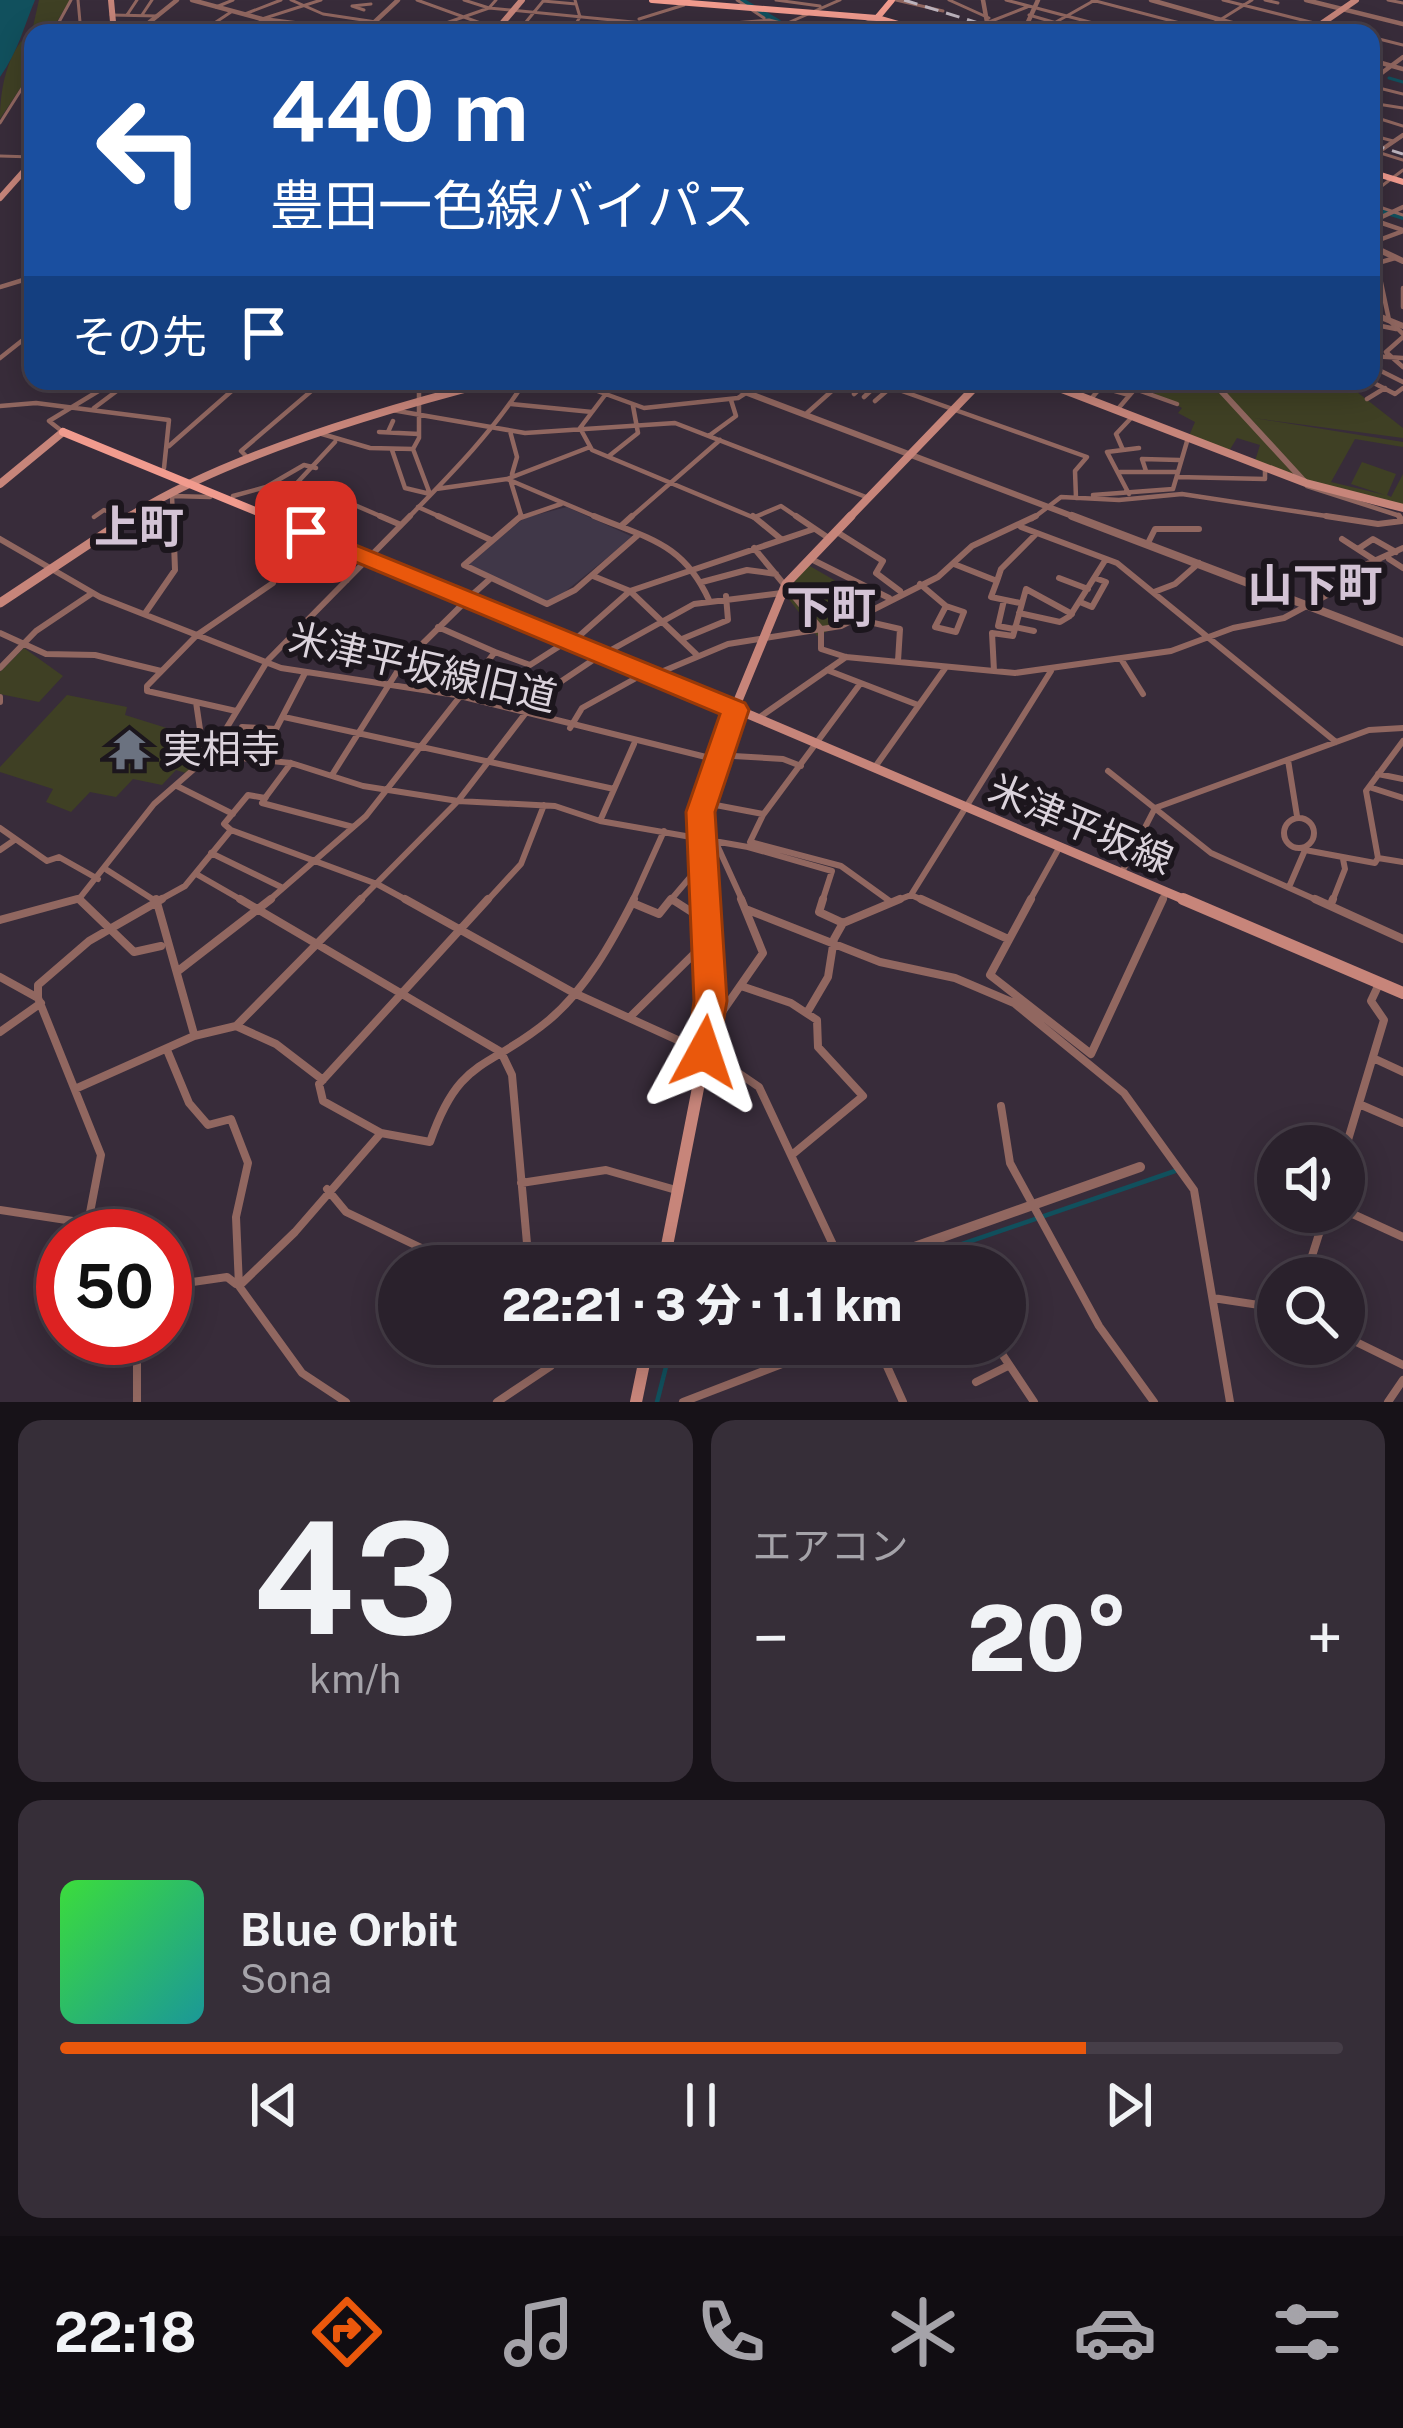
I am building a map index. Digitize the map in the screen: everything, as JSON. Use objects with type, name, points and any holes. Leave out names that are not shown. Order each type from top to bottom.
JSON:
[{"type":"main road","points":[[111,0],[112,24]]},
{"type":"main road","points":[[501,24],[522,0]]},
{"type":"main road","points":[[652,0],[818,11],[899,24]]},
{"type":"main road","points":[[878,18],[894,0]]},
{"type":"main road","points":[[1322,24],[1356,0]]},
{"type":"main road","points":[[0,199],[24,170]]},
{"type":"main road","points":[[1380,175],[1403,182]]},
{"type":"main road","points":[[0,603],[125,518],[189,482],[459,390]]},
{"type":"main road","points":[[667,1245],[710,1027],[698,838],[715,757],[784,588],[808,557],[972,390]]},
{"type":"main road","points":[[1064,390],[1402,517]]},
{"type":"main road","points":[[0,484],[63,432],[164,468],[310,530]]},
{"type":"main road","points":[[79,438],[661,672],[736,710]]},
{"type":"main road","points":[[606,652],[700,693]]},
{"type":"main road","name":"米津平坂線","points":[[736,710],[1378,984],[1402,988]]},
{"type":"main road","points":[[635,1402],[645,1365]]},
{"type":"street","points":[[127,15],[137,0]]},
{"type":"street","points":[[142,15],[152,0]]},
{"type":"street","points":[[147,24],[178,0]]},
{"type":"street","points":[[192,0],[292,24]]},
{"type":"street","points":[[216,8],[233,0]]},
{"type":"street","points":[[247,0],[264,6]]},
{"type":"street","points":[[244,15],[281,0]]},
{"type":"street","points":[[292,0],[323,14],[385,24]]},
{"type":"street","points":[[260,24],[262,19],[321,0]]},
{"type":"street","points":[[374,22],[398,0]]},
{"type":"street","points":[[417,0],[479,24]]},
{"type":"street","points":[[438,7],[447,0]]},
{"type":"street","points":[[464,0],[489,8],[651,23],[769,20]]},
{"type":"street","points":[[441,24],[489,8],[496,0]]},
{"type":"street","points":[[737,0],[769,20],[786,24],[839,0]]},
{"type":"street","points":[[776,0],[818,11]]},
{"type":"street","points":[[894,0],[944,11],[911,0]]},
{"type":"street","points":[[949,0],[987,24]]},
{"type":"street","points":[[1006,0],[1097,24]]},
{"type":"street","points":[[991,24],[1038,0]]},
{"type":"street","points":[[1058,23],[1094,0],[1178,24]]},
{"type":"street","points":[[1151,0],[1235,24]]},
{"type":"street","points":[[1223,0],[1317,24]]},
{"type":"street","points":[[1213,24],[1252,0]]},
{"type":"street","points":[[1265,0],[1278,3]]},
{"type":"street","points":[[1306,0],[1403,24]]},
{"type":"street","points":[[1388,0],[1403,4]]},
{"type":"street","points":[[533,24],[527,22],[544,1],[577,3]]},
{"type":"street","points":[[355,19],[373,2]]},
{"type":"street","points":[[364,10],[352,6],[373,2]]},
{"type":"street","points":[[537,12],[560,2]]},
{"type":"street","points":[[556,15],[577,3]]},
{"type":"street","points":[[576,24],[580,18],[577,3]]},
{"type":"street","points":[[636,20],[686,3]]},
{"type":"street","points":[[1049,11],[1061,5]]},
{"type":"street","points":[[1024,24],[1031,6]]},
{"type":"street","points":[[165,10],[176,12]]},
{"type":"street","points":[[338,16],[347,10]]},
{"type":"street","points":[[206,24],[231,12]]},
{"type":"street","points":[[307,24],[323,14]]},
{"type":"street","points":[[111,15],[158,16]]},
{"type":"street","points":[[1029,15],[1061,24]]},
{"type":"street","points":[[863,24],[878,18]]},
{"type":"street","points":[[1380,76],[1403,57]]},
{"type":"street","points":[[1380,63],[1403,69]]},
{"type":"street","points":[[0,123],[24,87]]},
{"type":"street","points":[[1380,105],[1403,108]]},
{"type":"street","points":[[1380,114],[1393,107]]},
{"type":"street","points":[[1380,149],[1403,135]]},
{"type":"street","points":[[1380,140],[1403,156]]},
{"type":"street","points":[[1380,187],[1403,170]]},
{"type":"street","points":[[1380,278],[1389,320]]},
{"type":"street","points":[[1402,291],[1403,308]]},
{"type":"street","points":[[1380,316],[1401,331],[1386,352],[1403,367]]},
{"type":"street","points":[[0,358],[24,339]]},
{"type":"street","points":[[1380,357],[1403,358]]},
{"type":"street","points":[[1380,386],[1395,394],[1403,385]]},
{"type":"street","points":[[1366,399],[1385,388]]},
{"type":"street","points":[[63,432],[49,421],[99,390]]},
{"type":"street","points":[[91,410],[118,390]]},
{"type":"street","points":[[168,446],[233,390]]},
{"type":"street","points":[[249,459],[241,451],[312,390]]},
{"type":"street","points":[[418,390],[419,434],[413,449],[433,492]]},
{"type":"street","points":[[0,920],[80,898],[107,870],[146,814],[210,755],[268,660],[433,492],[466,450],[494,430],[520,390]]},
{"type":"street","points":[[592,390],[633,406],[731,400],[753,390]]},
{"type":"street","points":[[741,390],[1403,642]]},
{"type":"street","points":[[807,413],[833,390]]},
{"type":"street","points":[[854,394],[861,390]]},
{"type":"street","points":[[864,397],[869,390]]},
{"type":"street","points":[[874,401],[887,390]]},
{"type":"street","points":[[899,390],[1087,457],[1075,471],[1076,498]]},
{"type":"street","points":[[1090,400],[1099,390]]},
{"type":"street","points":[[1117,410],[1134,390],[1177,404]]},
{"type":"street","points":[[1219,390],[1306,483]]},
{"type":"street","points":[[580,428],[605,395]]},
{"type":"street","points":[[710,435],[736,416],[731,400]]},
{"type":"street","points":[[512,404],[592,412]]},
{"type":"street","points":[[0,406],[70,406],[169,420],[164,468]]},
{"type":"street","points":[[609,456],[638,433],[633,406]]},
{"type":"street","points":[[419,434],[383,432],[393,415],[494,430],[566,433],[676,422],[866,497]]},
{"type":"street","points":[[1123,450],[1116,434],[1132,416]]},
{"type":"street","points":[[580,428],[590,447],[755,517],[782,539]]},
{"type":"street","points":[[510,431],[517,457],[510,477],[521,516]]},
{"type":"street","points":[[322,434],[335,442],[413,449]]},
{"type":"street","points":[[1086,498],[1173,489],[1187,438]]},
{"type":"street","points":[[621,526],[720,440]]},
{"type":"street","points":[[335,442],[316,468],[296,484],[301,495],[350,503],[401,525]]},
{"type":"street","points":[[392,450],[405,488],[433,492],[510,477],[590,447]]},
{"type":"street","points":[[1129,494],[1107,452],[1139,448]]},
{"type":"street","points":[[1146,471],[1142,459],[1180,460]]},
{"type":"street","points":[[233,496],[274,483],[304,465],[316,468]]},
{"type":"street","points":[[1120,472],[1265,478],[1265,467]]},
{"type":"street","points":[[510,477],[679,552],[694,567],[710,600]]},
{"type":"street","points":[[661,672],[695,654],[853,619],[954,564],[973,546],[1021,527],[1048,505],[1076,498],[1182,494],[1378,524],[1402,517]]},
{"type":"street","points":[[146,613],[168,591],[179,569],[168,495],[210,497]]},
{"type":"street","points":[[236,711],[147,691],[197,635],[273,584],[285,553],[350,503]]},
{"type":"street","points":[[565,503],[521,516],[464,565],[547,604],[593,576],[638,535]]},
{"type":"street","points":[[755,517],[778,506],[814,529],[831,533],[883,561],[876,573],[901,592]]},
{"type":"street","points":[[418,507],[491,539]]},
{"type":"street","points":[[94,517],[104,510],[125,518]]},
{"type":"street","points":[[1021,527],[1106,560],[1154,592],[1336,742]]},
{"type":"street","points":[[437,627],[530,665],[573,639],[630,592],[814,529]]},
{"type":"street","points":[[1148,543],[1155,529],[1198,530]]},
{"type":"street","points":[[1037,533],[1001,569],[991,597],[1060,622],[1072,614],[1106,560]]},
{"type":"street","name":"米津平坂線旧道","points":[[0,539],[91,594],[304,675],[457,695],[634,744],[715,757],[783,759],[801,766]]},
{"type":"street","points":[[1342,539],[1379,563]]},
{"type":"street","points":[[1358,549],[1373,539],[1396,553],[1403,568]]},
{"type":"street","points":[[754,548],[821,629],[820,650],[845,657],[994,671],[1054,669],[1171,651],[1209,636],[1284,618],[1337,586],[1346,573],[1396,553]]},
{"type":"street","points":[[285,553],[347,580]]},
{"type":"street","points":[[808,557],[886,597]]},
{"type":"street","points":[[1154,592],[1175,584],[1199,563]]},
{"type":"street","points":[[954,564],[997,581]]},
{"type":"street","points":[[703,582],[747,570],[776,574]]},
{"type":"street","points":[[593,576],[630,592],[665,619],[695,654]]},
{"type":"street","points":[[332,775],[388,685],[437,627],[491,578]]},
{"type":"street","points":[[1059,578],[1088,589]]},
{"type":"street","points":[[1080,602],[1092,607],[1106,582],[1095,578]]},
{"type":"street","points":[[886,597],[890,584]]},
{"type":"street","points":[[920,584],[946,606],[965,614],[956,632],[935,627],[946,606]]},
{"type":"street","points":[[75,1089],[194,1036],[236,1026],[458,801],[550,688],[665,619],[725,596],[784,588]]},
{"type":"street","points":[[994,671],[992,633],[1013,636],[1026,589],[1072,614]]},
{"type":"street","points":[[0,668],[23,644],[91,594]]},
{"type":"street","points":[[682,639],[728,620],[725,596]]},
{"type":"street","points":[[1004,600],[998,626],[1034,631]]},
{"type":"street","points":[[853,619],[900,629],[898,662]]},
{"type":"street","points":[[0,633],[46,654],[95,655],[161,670]]},
{"type":"street","points":[[178,971],[353,827],[390,789],[417,746],[495,652]]},
{"type":"street","points":[[757,719],[845,657]]},
{"type":"street","points":[[1120,659],[1143,694]]},
{"type":"street","points":[[874,768],[946,667]]},
{"type":"street","points":[[911,896],[1054,669]]},
{"type":"street","points":[[827,670],[918,705]]},
{"type":"street","points":[[570,728],[582,709],[647,672]]},
{"type":"street","points":[[242,727],[276,729],[289,696],[304,675]]},
{"type":"street","points":[[860,684],[764,814],[749,842],[841,866],[891,902]]},
{"type":"street","points":[[196,702],[203,750],[210,755],[291,763],[458,801],[544,805],[600,820],[718,840],[832,871],[819,912],[843,923]]},
{"type":"street","points":[[284,717],[614,789]]},
{"type":"street","points":[[1120,874],[1155,808],[1369,730],[1403,728]]},
{"type":"street","points":[[1289,886],[1305,850],[1316,824],[1297,816],[1290,818],[1281,838],[1305,850],[1375,863],[1369,787],[1403,741]]},
{"type":"street","points":[[600,820],[634,744]]},
{"type":"street","points":[[1288,760],[1297,816]]},
{"type":"street","points":[[291,763],[262,803],[353,827]]},
{"type":"street","points":[[1108,771],[1211,853],[1403,939]]},
{"type":"street","points":[[1378,774],[1403,778]]},
{"type":"street","points":[[176,785],[233,814]]},
{"type":"street","points":[[1369,787],[1403,798]]},
{"type":"street","points":[[266,797],[250,794],[223,826],[377,884],[574,993],[632,1015],[704,1052],[758,1088],[834,1245]]},
{"type":"street","points":[[544,805],[521,865],[323,1080],[323,1101],[381,1133],[430,1142],[453,1083],[473,1062],[530,1036],[574,993],[635,904],[664,831]]},
{"type":"street","points":[[701,807],[764,814]]},
{"type":"street","points":[[701,807],[763,953],[744,987],[710,1027]]},
{"type":"street","points":[[0,828],[47,861],[68,860],[98,879]]},
{"type":"street","points":[[90,1209],[101,1154],[39,1001],[38,985],[56,966],[110,928],[198,875],[231,830]]},
{"type":"street","points":[[0,850],[13,841]]},
{"type":"street","points":[[1060,848],[990,975],[1129,1098],[1191,1184],[1230,1402]]},
{"type":"street","points":[[212,853],[281,887]]},
{"type":"street","points":[[1378,858],[1403,862]]},
{"type":"street","points":[[1331,904],[1345,869],[1343,859]]},
{"type":"street","points":[[635,904],[659,914],[701,868]]},
{"type":"street","points":[[107,870],[157,902]]},
{"type":"street","points":[[198,875],[498,1050],[512,1075],[527,1245]]},
{"type":"street","points":[[1089,1058],[1166,893]]},
{"type":"street","points":[[808,1010],[828,977],[843,923],[891,902],[911,896],[1008,939]]},
{"type":"street","points":[[80,898],[134,952],[161,946]]},
{"type":"street","points":[[671,899],[695,918],[705,918]]},
{"type":"street","points":[[157,902],[161,946],[178,971],[194,1036]]},
{"type":"street","points":[[748,910],[902,969],[955,978],[1014,1003],[1089,1058]]},
{"type":"street","points":[[632,1015],[706,945]]},
{"type":"street","points":[[0,976],[39,1001]]},
{"type":"street","points":[[1353,1125],[1384,1020],[1371,1001],[1378,984]]},
{"type":"street","points":[[744,987],[808,1010],[818,1020],[818,1047],[863,1096],[793,1154]]},
{"type":"street","points":[[0,1032],[39,1001]]},
{"type":"street","points":[[236,1026],[275,1044],[323,1080]]},
{"type":"street","points":[[167,1049],[189,1102],[208,1125],[231,1119],[244,1148],[248,1163],[238,1197],[234,1266],[239,1286]]},
{"type":"street","points":[[1373,1058],[1403,1072]]},
{"type":"street","points":[[1359,1104],[1403,1124]]},
{"type":"street","points":[[1001,1106],[1010,1163],[1099,1326],[1154,1402]]},
{"type":"street","points":[[239,1286],[275,1258],[327,1189],[381,1133]]},
{"type":"street","points":[[921,1245],[1140,1167]]},
{"type":"street","points":[[521,1183],[608,1170],[677,1191]]},
{"type":"street","points":[[327,1189],[346,1212],[415,1245]]},
{"type":"street","points":[[0,1210],[36,1215]]},
{"type":"street","points":[[1365,1220],[1403,1237]]},
{"type":"street","points":[[192,1282],[227,1277],[239,1286],[302,1373],[346,1402]]},
{"type":"street","points":[[1213,1298],[1257,1305]]},
{"type":"street","points":[[1365,1346],[1403,1365]]},
{"type":"street","points":[[136,1402],[137,1365]]},
{"type":"street","points":[[496,1402],[551,1365]]},
{"type":"street","points":[[683,1402],[779,1365]]},
{"type":"street","points":[[886,1365],[903,1402]]},
{"type":"street","points":[[976,1382],[1008,1366],[1034,1402]]},
{"type":"street","points":[[1388,1402],[1403,1380]]},
{"type":"shaded area","points":[[567,507],[633,537],[551,603],[467,565],[524,518]]},
{"type":"green space","points":[[39,0],[70,0],[55,24],[34,24]]},
{"type":"green space","points":[[23,39],[24,83],[0,119],[7,71]]},
{"type":"green space","points":[[1148,390],[1354,390],[1403,428],[1403,438],[1254,418],[1403,442],[1403,447],[1355,439],[1331,482],[1385,495],[1351,484],[1362,462],[1396,474],[1387,495],[1391,497],[1403,474],[1403,506],[1308,482],[1255,461],[1260,445],[1237,438],[1229,451],[1189,436],[1195,422],[1178,413],[1182,408]]},
{"type":"green space","points":[[808,565],[867,599],[855,605],[866,614],[817,636],[785,594]]},
{"type":"green space","points":[[24,648],[63,676],[39,702],[0,694],[0,672]]},
{"type":"green space","points":[[67,695],[127,707],[125,715],[173,730],[165,740],[192,750],[196,764],[189,774],[176,770],[162,785],[133,779],[116,797],[90,792],[71,812],[46,802],[53,789],[0,772],[0,767]]},
{"type":"water","points":[[0,0],[35,0],[16,49],[0,77]]},
{"type":"waterway","points":[[740,0],[778,22]]},
{"type":"waterway","points":[[1389,78],[1403,82]]},
{"type":"waterway","points":[[1380,210],[1403,217]]},
{"type":"waterway","points":[[959,1245],[1175,1171]]},
{"type":"waterway","points":[[657,1402],[666,1365]]},
{"type":"railway","points":[[904,0],[982,24]]},
{"type":"railway","points":[[1380,147],[1403,154]]},
{"type":"place","name":"実相寺","points":[[129,749]]},
{"type":"district","name":"上町","points":[[139,527]]},
{"type":"district","name":"山下町","points":[[1315,585]]},
{"type":"district","name":"下町","points":[[831,607]]},
{"type":"route","points":[[306,532],[736,710],[715,758],[700,812],[710,1001],[704,1052]]}]
